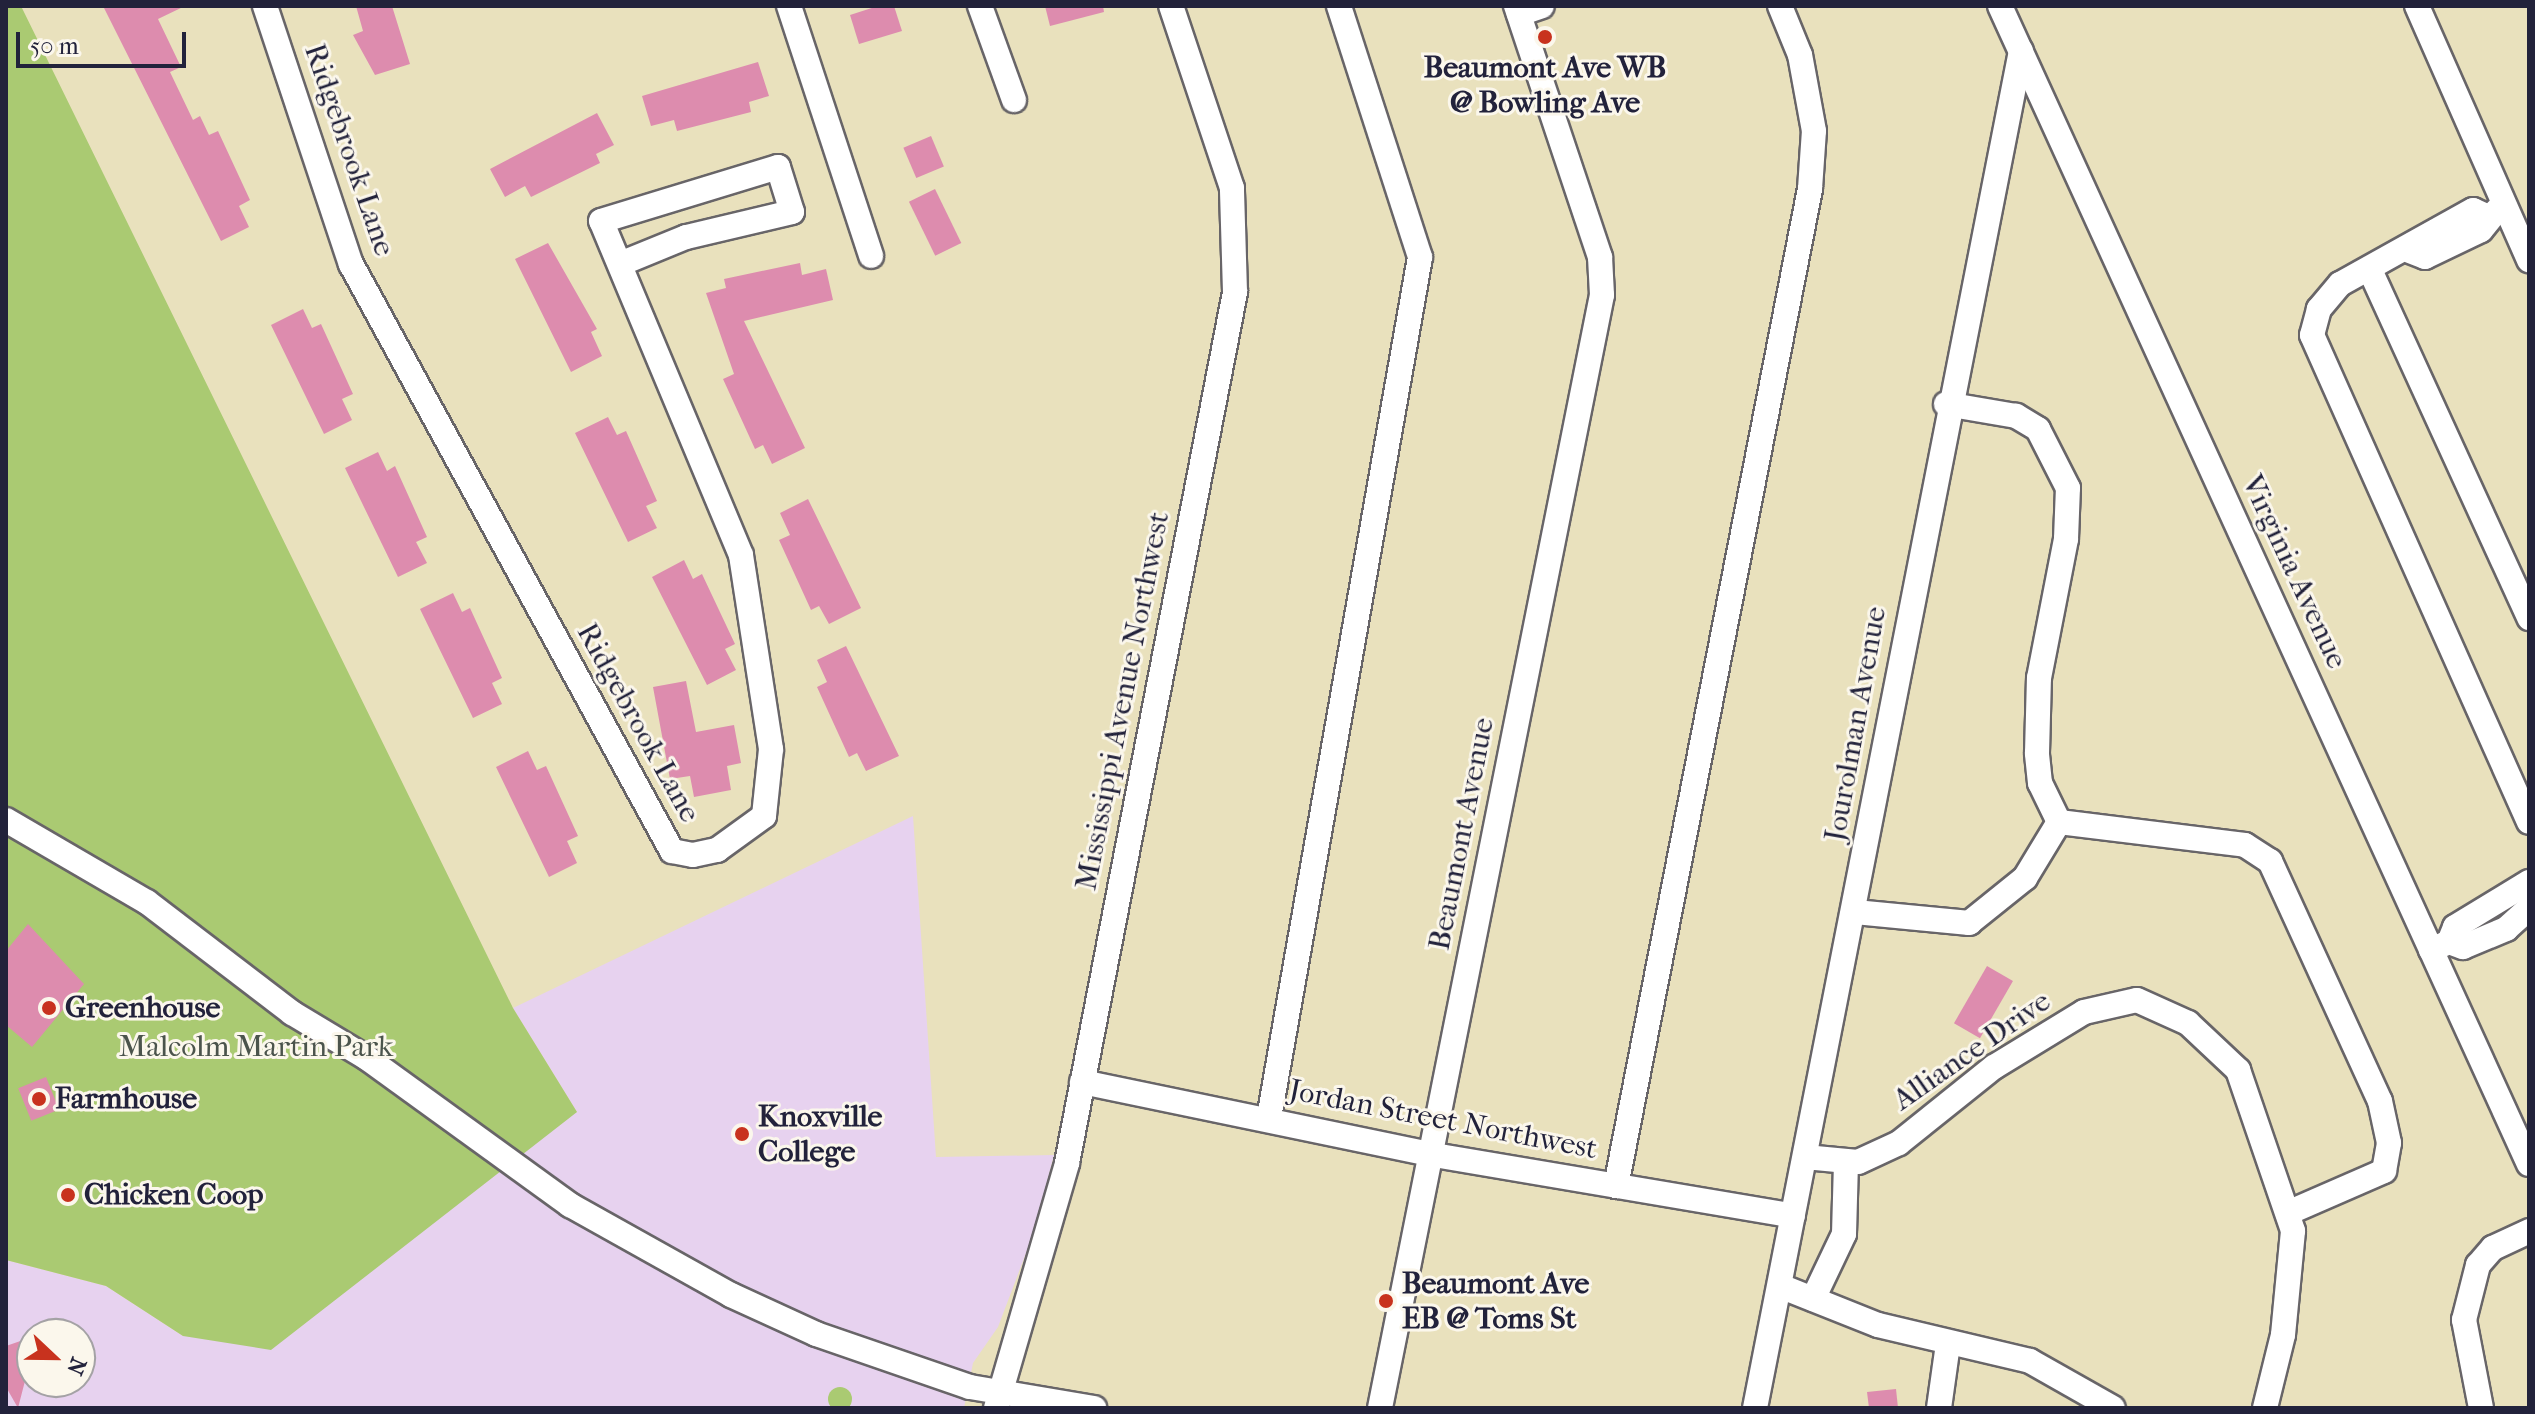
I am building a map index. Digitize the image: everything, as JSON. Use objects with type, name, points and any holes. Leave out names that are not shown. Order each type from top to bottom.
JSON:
[{"type":"street","name":"Ridgebrook Lane","points":[[265,6],[351,264],[672,851],[693,855],[717,850],[764,816],[771,749],[741,555],[601,221],[778,167],[792,212],[686,237],[620,264]]},
{"type":"street","points":[[789,6],[871,256]]},
{"type":"street","points":[[980,6],[1014,100]]},
{"type":"street","name":"Mississippi Avenue Northwest","points":[[997,1399],[1048,1238],[1082,1082],[1235,292],[1232,188],[1171,6]]},
{"type":"street","points":[[1269,1118],[1420,257],[1339,6]]},
{"type":"street","points":[[1616,1186],[1810,189],[1814,131],[1800,55],[1780,6]]},
{"type":"street","name":"Virginia Avenue","points":[[2000,6],[2440,946],[2529,1164]]},
{"type":"street","points":[[2417,6],[2495,211],[2529,260]]},
{"type":"street","name":"Beaumont Avenue","points":[[1380,1408],[1434,1155],[1602,295],[1601,271],[1526,9]]},
{"type":"street","name":"Jourolman Avenue","points":[[1755,1408],[1855,912],[1946,404],[2021,51]]},
{"type":"street","points":[[2495,211],[2481,230],[2425,257],[2410,251],[2340,284],[2319,309],[2312,335],[2529,822]]},
{"type":"street","points":[[2370,270],[2529,618]]},
{"type":"street","points":[[1946,404],[2016,416],[2038,429],[2068,488],[2066,539],[2039,678],[2037,753],[2040,783],[2059,822]]},
{"type":"street","points":[[6,820],[147,902],[292,1013],[386,1071],[570,1205],[816,1334],[997,1399],[1094,1408]]},
{"type":"street","points":[[1855,912],[1969,923],[2025,878],[2059,822]]},
{"type":"street","points":[[2059,822],[2245,845],[2270,861],[2380,1101],[2389,1143],[2384,1171],[2288,1213]]},
{"type":"street","points":[[2440,946],[2455,927],[2529,882]]},
{"type":"street","points":[[2440,946],[2463,947],[2529,908]]},
{"type":"street","name":"Alliance Drive","points":[[1805,1157],[1846,1163],[1899,1143],[1994,1067],[2084,1012],[2137,1000],[2188,1023],[2238,1070],[2288,1213],[2292,1276],[2265,1408]]},
{"type":"street","name":"Jordan Street Northwest","points":[[1082,1082],[1269,1118],[1434,1155],[1793,1216]]},
{"type":"street","points":[[1813,1299],[1844,1234],[1846,1163]]},
{"type":"street","points":[[2481,1408],[2464,1320],[2478,1265],[2493,1248],[2529,1231]]},
{"type":"street","points":[[1780,1286],[1948,1344],[2030,1361],[2113,1408]]},
{"type":"street","points":[[1939,1408],[1948,1344]]},
{"type":"shaded area","name":"Knoxville College","points":[[913,816],[936,1157],[1054,1155],[1034,1232],[998,1327],[973,1363],[964,1408],[6,1408],[6,1260],[106,1286],[183,1336],[577,1112],[513,1008]]},
{"type":"green space","name":"Malcolm Martin Park","points":[[6,6],[21,6],[513,1008],[577,1112],[271,1350],[183,1336],[106,1286],[6,1260]]},
{"type":"green space","points":[[840,1387],[849,1390],[852,1399],[849,1408],[840,1411],[831,1408],[828,1399],[831,1390]]},
{"type":"building","points":[[103,6],[185,6],[158,19],[181,67],[170,72],[193,120],[200,116],[209,135],[218,131],[250,200],[239,206],[249,227],[221,241]]},
{"type":"building","points":[[356,6],[392,6],[410,64],[375,75],[353,35],[363,31]]},
{"type":"building","points":[[878,6],[894,6],[902,31],[859,44],[850,15]]},
{"type":"building","points":[[1045,6],[1103,6],[1104,12],[1050,26]]},
{"type":"building","points":[[758,62],[769,96],[749,102],[751,112],[677,131],[674,120],[651,126],[642,96]]},
{"type":"building","points":[[597,113],[614,145],[596,154],[600,163],[531,197],[525,186],[505,197],[490,169]]},
{"type":"building","points":[[931,136],[944,166],[916,178],[903,148]]},
{"type":"building","points":[[935,189],[961,243],[935,256],[909,202]]},
{"type":"building","points":[[548,243],[597,329],[591,332],[602,356],[571,372],[515,259]]},
{"type":"building","points":[[800,263],[802,275],[826,269],[833,300],[744,321],[805,448],[772,464],[763,445],[755,449],[723,379],[734,374],[706,293],[726,288],[724,279]]},
{"type":"building","points":[[303,309],[312,328],[321,324],[353,394],[342,399],[352,420],[324,434],[271,325]]},
{"type":"building","points":[[608,417],[617,435],[626,431],[657,501],[646,506],[657,528],[628,542],[575,433]]},
{"type":"building","points":[[378,452],[387,471],[395,466],[427,537],[416,542],[427,563],[398,577],[345,468]]},
{"type":"building","points":[[808,499],[861,608],[829,624],[819,606],[811,610],[779,540],[790,535],[780,513]]},
{"type":"building","points":[[684,560],[693,579],[702,574],[735,644],[725,649],[736,670],[707,685],[652,577]]},
{"type":"building","points":[[453,593],[462,612],[470,608],[502,678],[492,683],[502,704],[473,718],[420,609]]},
{"type":"building","points":[[846,646],[899,756],[866,771],[857,753],[849,757],[817,687],[827,682],[817,660]]},
{"type":"building","points":[[686,681],[696,732],[734,725],[741,763],[727,766],[731,790],[694,797],[690,776],[670,779],[653,687]]},
{"type":"building","points":[[528,751],[537,770],[546,766],[578,836],[567,841],[577,863],[549,877],[496,767]]},
{"type":"building","points":[[28,924],[84,984],[32,1047],[6,1025],[6,951]]},
{"type":"building","points":[[1987,966],[2013,981],[1980,1038],[1954,1023]]},
{"type":"building","name":"Farmhouse","points":[[46,1077],[59,1109],[31,1121],[18,1088]]},
{"type":"building","points":[[16,1343],[16,1398],[21,1398],[18,1408],[6,1387],[6,1346]]},
{"type":"building","points":[[1896,1389],[1898,1408],[1869,1408],[1867,1392]]},
{"type":"place","name":"Beaumont Ave WB @ Bowling Ave","points":[[1545,37]]},
{"type":"place","name":"Greenhouse","points":[[49,1008]]},
{"type":"place","name":"Farmhouse","points":[[39,1099]]},
{"type":"place","name":"Knoxville College","points":[[742,1134]]},
{"type":"place","name":"Chicken Coop","points":[[68,1195]]},
{"type":"place","name":"Beaumont Ave EB @ Toms St","points":[[1386,1301]]}]
